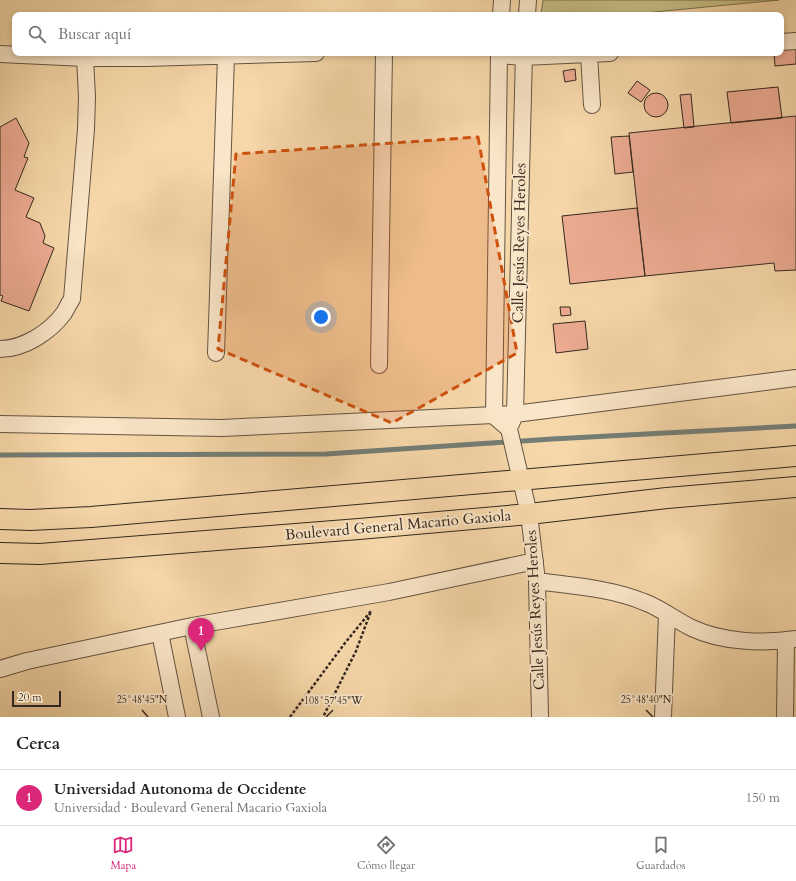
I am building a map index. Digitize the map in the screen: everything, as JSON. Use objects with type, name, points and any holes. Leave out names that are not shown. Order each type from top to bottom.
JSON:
[{"type":"main road","points":[[0,519],[30,520],[91,517],[519,471],[796,456]]},
{"type":"main road","name":"Boulevard General Macario Gaxiola","points":[[0,553],[40,554],[351,529],[529,514],[668,498],[796,487]]},
{"type":"street","points":[[501,12],[502,0]]},
{"type":"street","points":[[527,12],[528,0]]},
{"type":"street","points":[[784,42],[796,41]]},
{"type":"street","points":[[0,54],[12,55]]},
{"type":"street","points":[[42,56],[145,58],[226,56],[216,353]]},
{"type":"street","points":[[379,365],[384,56]]},
{"type":"street","points":[[494,416],[499,56]]},
{"type":"street","name":"Calle Jesús Reyes Heroles","points":[[524,56],[512,426],[519,471],[529,514],[537,581],[540,717]]},
{"type":"street","points":[[589,56],[592,105]]},
{"type":"street","points":[[0,349],[8,349],[27,343],[48,330],[64,313],[72,299],[86,129],[87,97],[85,58]]},
{"type":"street","points":[[0,424],[222,428],[494,416],[512,426],[796,378]]},
{"type":"street","points":[[0,669],[27,661],[192,626],[389,592],[535,561]]},
{"type":"street","points":[[537,581],[609,590],[644,602],[692,628],[720,638],[734,641],[791,640],[785,717]]},
{"type":"street","points":[[663,717],[667,614]]},
{"type":"street","points":[[192,626],[210,717]]},
{"type":"street","points":[[160,633],[177,717]]},
{"type":"path","points":[[290,717],[345,643],[371,611],[356,651],[323,717]]},
{"type":"highlighted area","points":[[478,137],[517,353],[392,423],[218,349],[236,154]]},
{"type":"shaded area","points":[[543,0],[779,0],[654,12],[541,12]]},
{"type":"building","points":[[796,44],[796,64],[775,66],[774,56],[784,56],[784,45]]},
{"type":"building","points":[[575,69],[576,80],[565,82],[563,71]]},
{"type":"building","points":[[637,81],[650,90],[641,102],[628,93]]},
{"type":"building","points":[[778,87],[782,118],[731,123],[727,92]]},
{"type":"building","points":[[656,93],[665,96],[668,105],[665,114],[656,117],[647,114],[644,105],[647,96]]},
{"type":"building","points":[[691,94],[694,127],[684,128],[680,95]]},
{"type":"building","points":[[796,116],[796,270],[775,271],[774,263],[645,276],[629,133]]},
{"type":"building","points":[[16,118],[29,143],[24,157],[28,158],[15,190],[34,198],[26,217],[40,223],[45,236],[43,243],[54,248],[29,311],[1,301],[3,296],[0,295],[0,127]]},
{"type":"building","points":[[629,136],[633,172],[615,174],[611,137]]},
{"type":"building","points":[[637,208],[645,276],[570,284],[562,216]]},
{"type":"building","points":[[560,307],[570,307],[571,315],[561,316]]},
{"type":"building","points":[[585,321],[588,349],[556,353],[553,324]]},
{"type":"waterway","points":[[0,455],[326,454],[552,439],[796,426]]},
{"type":"place","name":"Universidad Autonoma de Occidente","points":[[201,651]]}]
